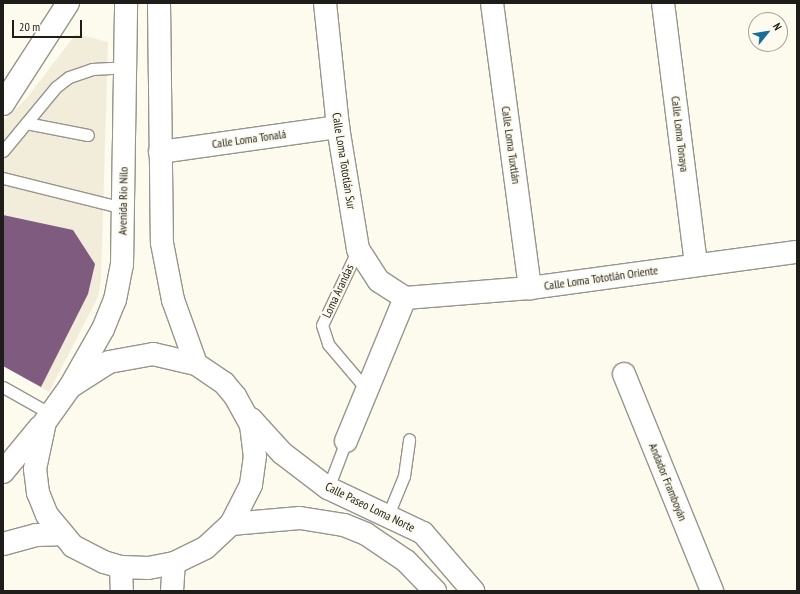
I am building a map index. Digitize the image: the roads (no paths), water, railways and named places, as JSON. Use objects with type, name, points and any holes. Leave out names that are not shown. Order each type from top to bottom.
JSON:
[{"type":"street","points":[[3,104],[68,3]]},
{"type":"street","name":"Avenida Río Nilo","points":[[70,387],[100,335],[115,300],[122,264],[126,3]]},
{"type":"street","points":[[159,3],[162,244],[166,272],[196,364]]},
{"type":"street","name":"Calle Loma Tototlán Sur","points":[[325,3],[338,126],[358,249],[379,281],[405,298]]},
{"type":"street","name":"Calle Loma Tuxtlán","points":[[492,3],[530,288]]},
{"type":"street","name":"Calle Loma Tonaya","points":[[663,3],[696,265]]},
{"type":"street","name":"Calle Loma Tonalá","points":[[160,152],[338,126]]},
{"type":"street","name":"Calle Loma Tototlán Oriente","points":[[405,298],[530,288],[797,252]]},
{"type":"street","points":[[346,441],[405,298]]},
{"type":"street","points":[[3,472],[48,418],[70,387],[95,369],[138,355],[168,356],[196,364],[224,383],[244,410],[254,442],[254,470],[246,499],[231,524],[205,548],[174,563],[148,568],[121,566],[88,555],[60,534],[41,500],[35,469],[48,418]]},
{"type":"street","name":"Andador Framboyán","points":[[624,374],[712,591]]},
{"type":"street","name":"Calle Paseo Loma Norte","points":[[244,410],[282,453],[328,488],[409,524],[436,544],[473,591]]},
{"type":"street","points":[[231,524],[300,518],[344,525],[366,534],[406,561],[435,591]]},
{"type":"street","points":[[3,544],[36,535],[60,534]]},
{"type":"street","points":[[172,591],[174,563]]},
{"type":"street","points":[[121,566],[122,591]]},
{"type":"lane","points":[[3,151],[56,86],[69,77],[92,69],[126,68]]},
{"type":"lane","points":[[26,123],[88,135]]},
{"type":"lane","points":[[3,178],[123,208]]},
{"type":"lane","name":"Loma Arandas","points":[[358,249],[332,299],[322,325],[323,335],[367,390]]},
{"type":"lane","points":[[3,387],[48,418]]},
{"type":"lane","points":[[388,515],[404,476],[409,439]]},
{"type":"lane","points":[[328,488],[346,441]]}]
